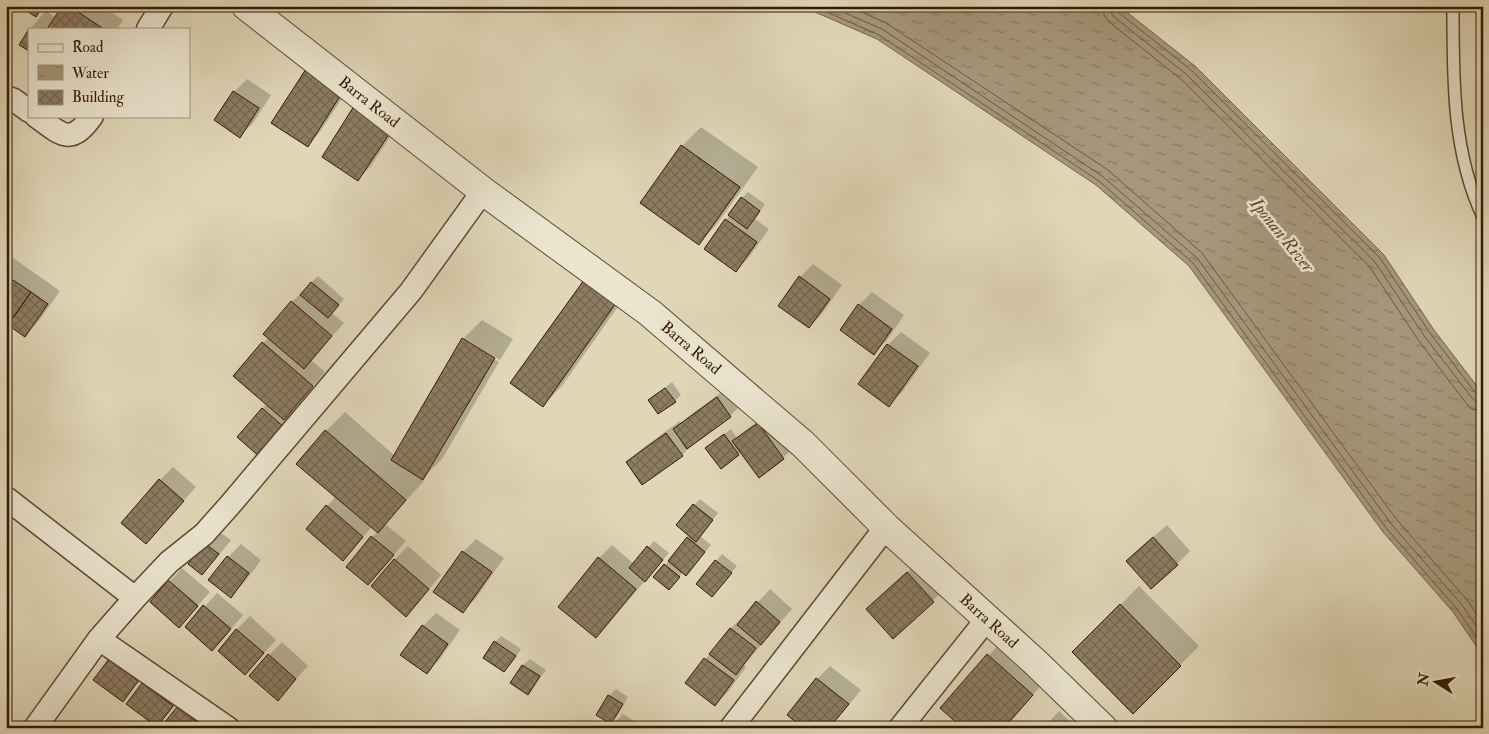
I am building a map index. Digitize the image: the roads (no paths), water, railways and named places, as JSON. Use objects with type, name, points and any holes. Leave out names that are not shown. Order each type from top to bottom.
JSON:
[{"type":"street","points":[[149,28],[162,6]]},
{"type":"street","name":"Barra Road","points":[[246,6],[483,192],[650,313],[803,444],[886,527],[1034,662],[1103,728]]},
{"type":"street","points":[[6,97],[14,100],[28,110]]},
{"type":"street","points":[[39,118],[60,134],[68,136],[77,133],[91,118]]},
{"type":"street","points":[[35,728],[100,639],[135,598],[169,562],[204,534],[410,291],[483,192]]},
{"type":"street","points":[[6,498],[135,598]]},
{"type":"street","points":[[731,728],[886,527]]},
{"type":"street","points":[[900,728],[986,619]]},
{"type":"street","points":[[100,639],[228,728]]},
{"type":"lane","points":[[1453,6],[1454,69],[1460,140],[1474,198],[1483,217]]},
{"type":"water","name":"Iponan River","points":[[801,6],[1119,6],[1195,66],[1384,255],[1434,330],[1483,394],[1483,656],[1453,612],[1383,532],[1189,266],[1096,185],[877,39]]}]
